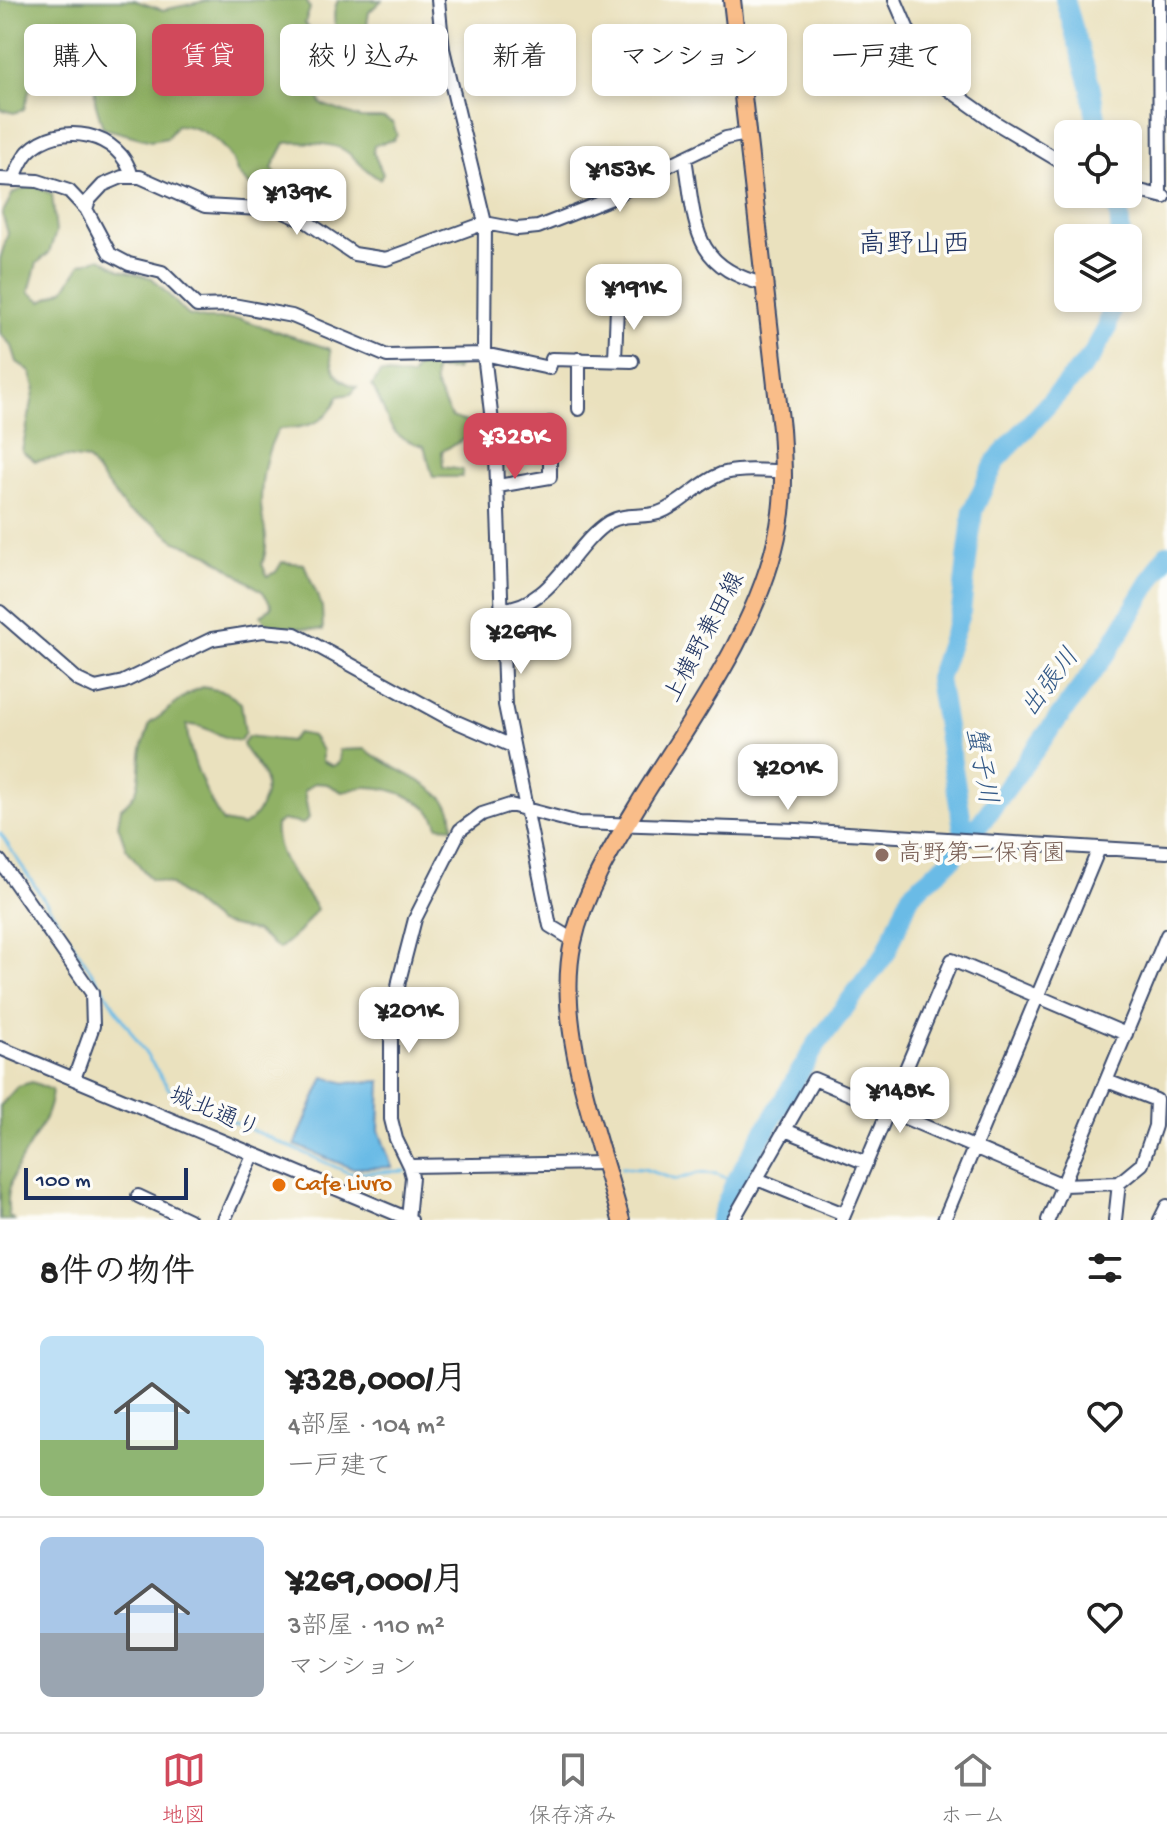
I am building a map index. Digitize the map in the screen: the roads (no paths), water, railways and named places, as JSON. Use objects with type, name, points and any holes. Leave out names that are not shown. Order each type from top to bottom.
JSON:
[{"type":"main road","name":"上横野兼田線","points":[[621,1220],[577,1058],[570,987],[573,940],[596,883],[627,824],[690,722],[761,592],[779,526],[783,471],[732,0]]},
{"type":"street","points":[[438,0],[443,49],[485,223],[484,354],[498,486],[505,705],[523,808],[550,926],[573,940]]},
{"type":"street","points":[[895,0],[921,60],[934,79],[996,123],[1054,158]]},
{"type":"street","points":[[1142,192],[1163,197],[1159,0]]},
{"type":"street","points":[[4,182],[28,152],[73,132],[98,138],[114,147],[122,155],[132,177]]},
{"type":"street","points":[[86,209],[89,200],[103,185],[132,177],[155,181],[205,206],[279,210],[307,222],[342,249],[370,258],[395,257],[485,223],[517,229],[538,227],[612,198],[726,138],[747,134]]},
{"type":"street","points":[[685,158],[705,252],[732,274],[764,284]]},
{"type":"street","points":[[4,182],[55,185],[69,191],[86,209],[110,254],[129,264],[162,272],[197,306],[245,306],[292,316],[387,356],[484,354],[549,368],[552,359],[632,361]]},
{"type":"street","points":[[615,359],[617,307],[622,302],[651,302]]},
{"type":"street","points":[[579,359],[579,409]]},
{"type":"street","points":[[498,486],[550,477],[550,423]]},
{"type":"street","points":[[501,609],[510,609],[566,571],[586,543],[612,520],[659,512],[721,475],[783,471]]},
{"type":"street","points":[[0,612],[78,680],[95,688],[123,682],[212,639],[263,631],[295,634],[450,719],[512,746]]},
{"type":"street","points":[[410,1219],[412,1177],[393,1129],[391,1036],[399,981],[415,919],[460,830],[482,814],[502,806],[523,808],[579,823],[948,840],[1098,851],[1167,852]]},
{"type":"street","points":[[944,1220],[1098,851]]},
{"type":"street","points":[[0,861],[92,993],[93,1026],[74,1079]]},
{"type":"street","points":[[1048,1220],[1167,935]]},
{"type":"street","points":[[757,1179],[843,1217],[952,960],[1126,1034]]},
{"type":"street","name":"城北通り","points":[[0,1048],[410,1219]]},
{"type":"street","points":[[733,1220],[814,1079],[1063,1185],[1119,1183],[1142,1164],[1155,1126],[1156,1100],[1107,1081]]},
{"type":"street","points":[[785,1130],[866,1163]]},
{"type":"street","points":[[224,1220],[253,1155]]},
{"type":"street","points":[[409,1166],[606,1163]]},
{"type":"street","points":[[1115,1220],[1119,1183]]},
{"type":"street","points":[[138,1196],[189,1220]]},
{"type":"street","points":[[1160,1220],[1167,1206]]},
{"type":"water","points":[[324,1077],[346,1083],[381,1081],[379,1130],[392,1167],[351,1168],[295,1145]]},
{"type":"waterway","name":"蟹子川","points":[[1065,0],[1090,85],[1096,120]]},
{"type":"waterway","name":"蟹子川","points":[[1117,208],[1120,224]]},
{"type":"waterway","name":"蟹子川","points":[[720,1220],[735,1182],[816,1045],[886,953],[911,894],[952,859],[964,834],[938,679],[961,611],[973,510],[996,461],[1091,357],[1107,328],[1111,312]]},
{"type":"waterway","name":"出張川","points":[[964,834],[979,825],[1109,650],[1167,554]]},
{"type":"waterway","points":[[0,833],[173,1095],[349,1173],[406,1171]]},
{"type":"waterway","points":[[622,1168],[644,1169],[676,1180],[698,1173],[717,1174],[735,1182]]},
{"type":"place","name":"高野第二保育園","points":[[882,855]]},
{"type":"place","name":"Cafe Livro","points":[[279,1185]]},
{"type":"district","name":"高野山西","points":[[914,246]]}]
